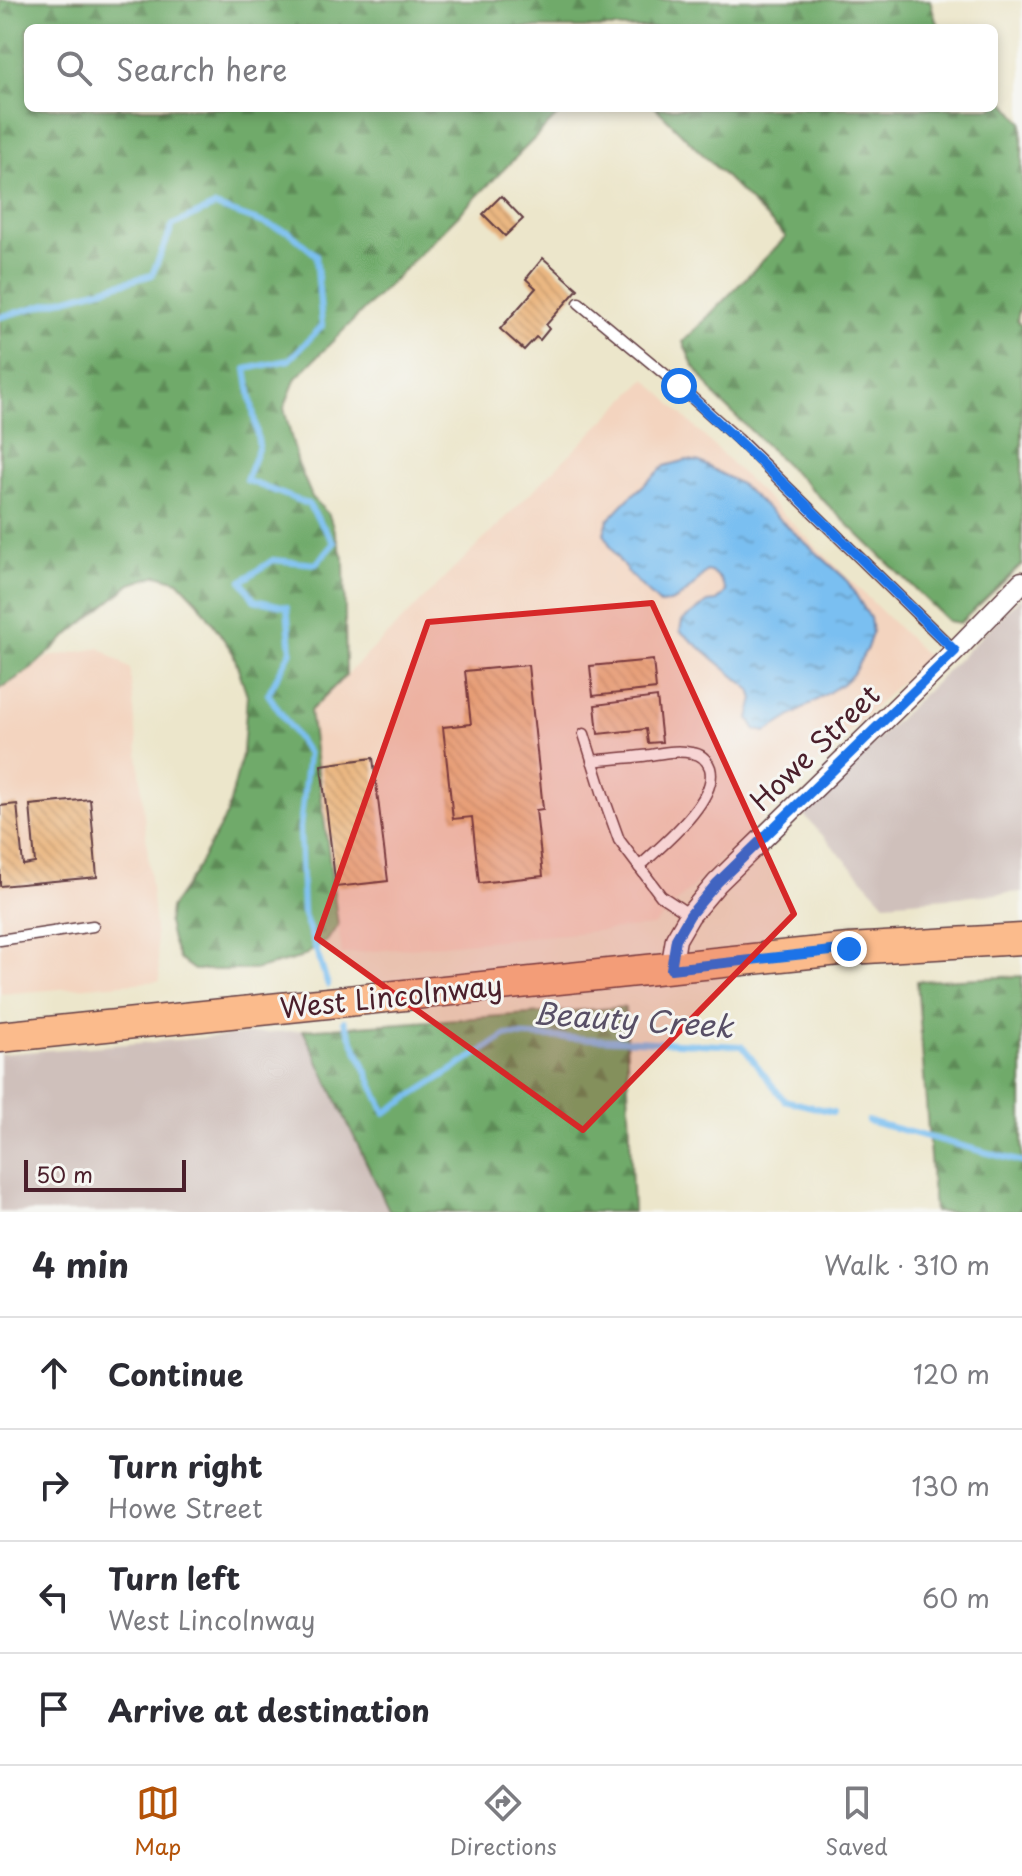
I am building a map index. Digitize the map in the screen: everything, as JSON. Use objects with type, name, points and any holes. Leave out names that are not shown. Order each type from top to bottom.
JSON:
[{"type":"main road","name":"West Lincolnway","points":[[0,1037],[849,949],[1022,939]]},
{"type":"street","name":"Howe Street","points":[[671,969],[676,939],[690,915],[717,883],[1022,582]]},
{"type":"lane","points":[[579,303],[738,439],[955,651]]},
{"type":"lane","points":[[584,734],[619,840],[661,896],[690,915]]},
{"type":"lane","points":[[592,761],[673,751],[695,753],[709,765],[711,776],[707,792],[696,811],[639,867]]},
{"type":"lane","points":[[0,940],[93,926]]},
{"type":"highlighted area","points":[[652,603],[794,914],[583,1130],[317,938],[428,622]]},
{"type":"shaded area","points":[[646,379],[927,656],[653,926],[342,954],[310,711]]},
{"type":"shaded area","points":[[1022,596],[1022,892],[885,903],[803,814]]},
{"type":"shaded area","points":[[100,648],[130,669],[160,981],[0,994],[0,689],[49,657]]},
{"type":"shaded area","points":[[303,1030],[390,1212],[0,1212],[0,1054]]},
{"type":"green space","points":[[0,0],[930,0],[939,24],[24,24],[24,112],[561,112],[296,378],[284,408],[298,464],[312,497],[329,515],[344,561],[346,675],[310,711],[338,925],[327,941],[300,958],[254,970],[194,970],[179,959],[168,923],[170,908],[227,814],[243,751],[247,695],[233,653],[198,602],[178,581],[157,575],[131,584],[31,669],[0,689]]},
{"type":"green space","points":[[998,94],[1022,122],[1022,298],[1017,321],[1022,326],[1022,564],[960,623],[948,621],[717,398],[692,363],[683,342],[786,237],[660,112],[998,112]]},
{"type":"green space","points":[[1022,976],[1022,1212],[934,1212],[917,981]]},
{"type":"green space","points":[[625,1007],[633,1212],[390,1212],[303,1030]]},
{"type":"water","points":[[687,460],[700,462],[740,484],[846,579],[870,618],[872,633],[853,674],[766,732],[756,730],[749,718],[754,699],[751,690],[680,631],[682,621],[708,602],[717,601],[726,592],[720,578],[707,571],[682,596],[660,604],[621,564],[604,533],[608,520],[665,466]]},
{"type":"building","points":[[501,196],[523,219],[505,236],[483,214]]},
{"type":"building","points":[[543,258],[578,289],[546,325],[549,329],[540,340],[536,337],[524,350],[500,329],[536,288],[526,279]]},
{"type":"building","points":[[653,660],[656,689],[593,696],[590,666]]},
{"type":"building","points":[[528,665],[543,809],[536,810],[543,876],[479,883],[472,817],[453,819],[443,727],[471,724],[465,671]]},
{"type":"building","points":[[657,697],[662,742],[648,743],[646,729],[598,734],[595,705]]},
{"type":"building","points":[[373,758],[388,881],[336,887],[321,765]]},
{"type":"building","points":[[90,799],[97,877],[0,886],[0,806],[17,804],[23,865],[35,863],[30,805]]},
{"type":"waterway","name":"Beauty Creek","points":[[0,317],[152,275],[173,225],[215,206],[289,232],[316,255],[322,326],[289,360],[246,369],[259,446],[246,480],[308,504],[334,543],[316,564],[273,560],[242,581],[254,600],[287,607],[291,651],[268,694],[308,754],[300,828],[303,912],[328,985]]},
{"type":"waterway","name":"Beauty Creek","points":[[344,1021],[385,1113],[507,1035],[742,1046],[784,1100],[833,1112]]},
{"type":"waterway","name":"Beauty Creek","points":[[868,1121],[1022,1162]]},
{"type":"route","points":[[679,386],[738,439],[955,651],[717,883],[690,915],[676,939],[671,969],[849,949]]}]
